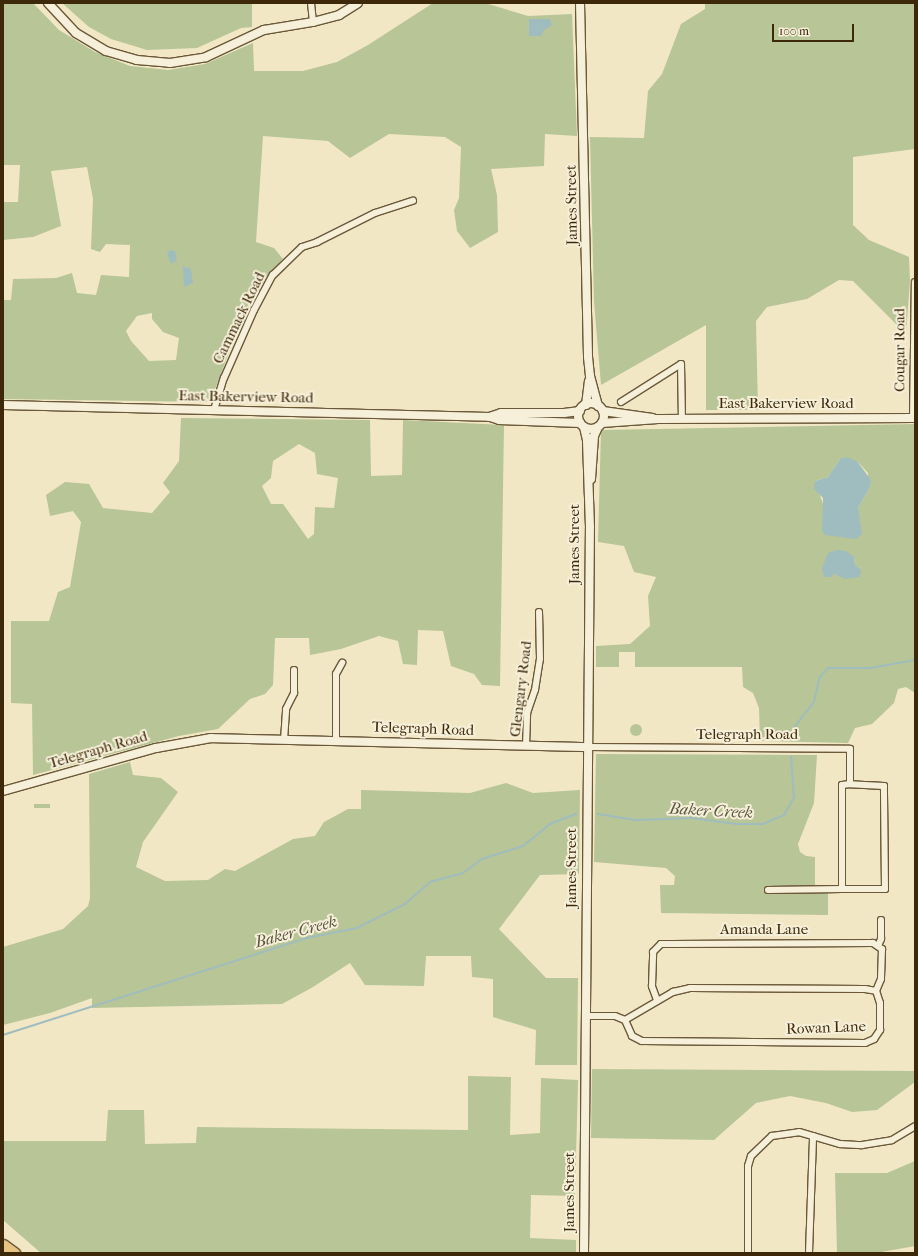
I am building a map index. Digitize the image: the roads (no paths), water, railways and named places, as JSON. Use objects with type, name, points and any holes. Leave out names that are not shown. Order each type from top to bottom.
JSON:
[{"type":"highway","points":[[3,1245],[14,1253]]},
{"type":"main road","points":[[48,3],[76,33],[106,51],[154,62],[170,63],[206,57],[264,30],[313,22],[339,14],[358,3]]},
{"type":"main road","name":"James Street","points":[[580,3],[590,376],[583,408],[582,425],[587,440],[586,476],[589,484]]},
{"type":"main road","name":"James Street","points":[[584,1253],[589,484],[594,436],[600,425],[600,408],[590,376]]},
{"type":"main road","name":"East Bakerview Road","points":[[3,405],[489,417],[499,420],[582,425],[589,429],[600,425],[637,423],[658,419]]},
{"type":"main road","name":"East Bakerview Road","points":[[489,417],[501,413],[564,413],[583,408],[600,408],[658,419],[914,418]]},
{"type":"main road","name":"Telegraph Road","points":[[3,791],[180,743],[211,738],[588,747]]},
{"type":"street","points":[[311,3],[313,22]]},
{"type":"street","name":"Cammack Road","points":[[214,410],[230,365],[254,310],[273,275],[302,246],[317,242],[375,213],[413,201]]},
{"type":"street","name":"Cougar Road","points":[[914,418],[915,282]]},
{"type":"street","points":[[621,402],[681,364],[682,419]]},
{"type":"street","name":"Glengary Road","points":[[526,746],[528,712],[535,690],[540,659],[539,612]]},
{"type":"street","points":[[336,741],[336,674],[342,663]]},
{"type":"street","points":[[284,740],[286,709],[294,694],[294,670]]},
{"type":"street","name":"Telegraph Road","points":[[588,747],[850,749],[850,784]]},
{"type":"street","points":[[768,890],[842,890],[884,889],[884,786],[850,784],[842,786],[842,890]]},
{"type":"street","points":[[585,1016],[615,1016],[625,1020],[673,992],[690,988],[865,989],[876,991],[881,979],[882,949],[878,946],[881,939],[881,920]]},
{"type":"street","name":"Amanda Lane","points":[[657,1000],[652,986],[654,952],[661,944],[873,943],[878,946]]},
{"type":"street","name":"Rowan Lane","points":[[625,1020],[632,1036],[642,1041],[865,1042],[874,1039],[880,1030],[880,1003],[876,991]]},
{"type":"street","points":[[748,1253],[748,1166],[751,1156],[772,1136],[799,1132],[840,1144],[862,1145],[892,1140],[915,1126]]},
{"type":"street","points":[[809,1253],[813,1136]]},
{"type":"water","points":[[529,19],[550,19],[552,25],[544,30],[541,36],[529,36]]},
{"type":"water","points":[[171,250],[175,251],[177,260],[171,264],[167,253]]},
{"type":"water","points":[[183,266],[191,269],[193,283],[184,287]]},
{"type":"water","points":[[846,457],[857,461],[871,480],[869,489],[858,508],[862,534],[856,539],[825,535],[822,531],[823,498],[814,489],[815,481],[828,477],[840,459]]},
{"type":"water","points":[[837,550],[846,551],[854,557],[855,565],[861,569],[860,577],[845,579],[834,574],[831,577],[824,577],[822,568],[828,553]]},
{"type":"waterway","name":"Baker Creek","points":[[791,739],[796,725],[814,702],[820,677],[828,668],[871,668],[915,660]]},
{"type":"waterway","name":"Baker Creek","points":[[598,814],[637,820],[692,818],[737,824],[763,824],[784,815],[794,798],[791,757]]},
{"type":"waterway","name":"Baker Creek","points":[[3,1035],[307,938],[357,928],[405,904],[430,882],[463,873],[482,859],[523,846],[550,824],[576,814]]}]
